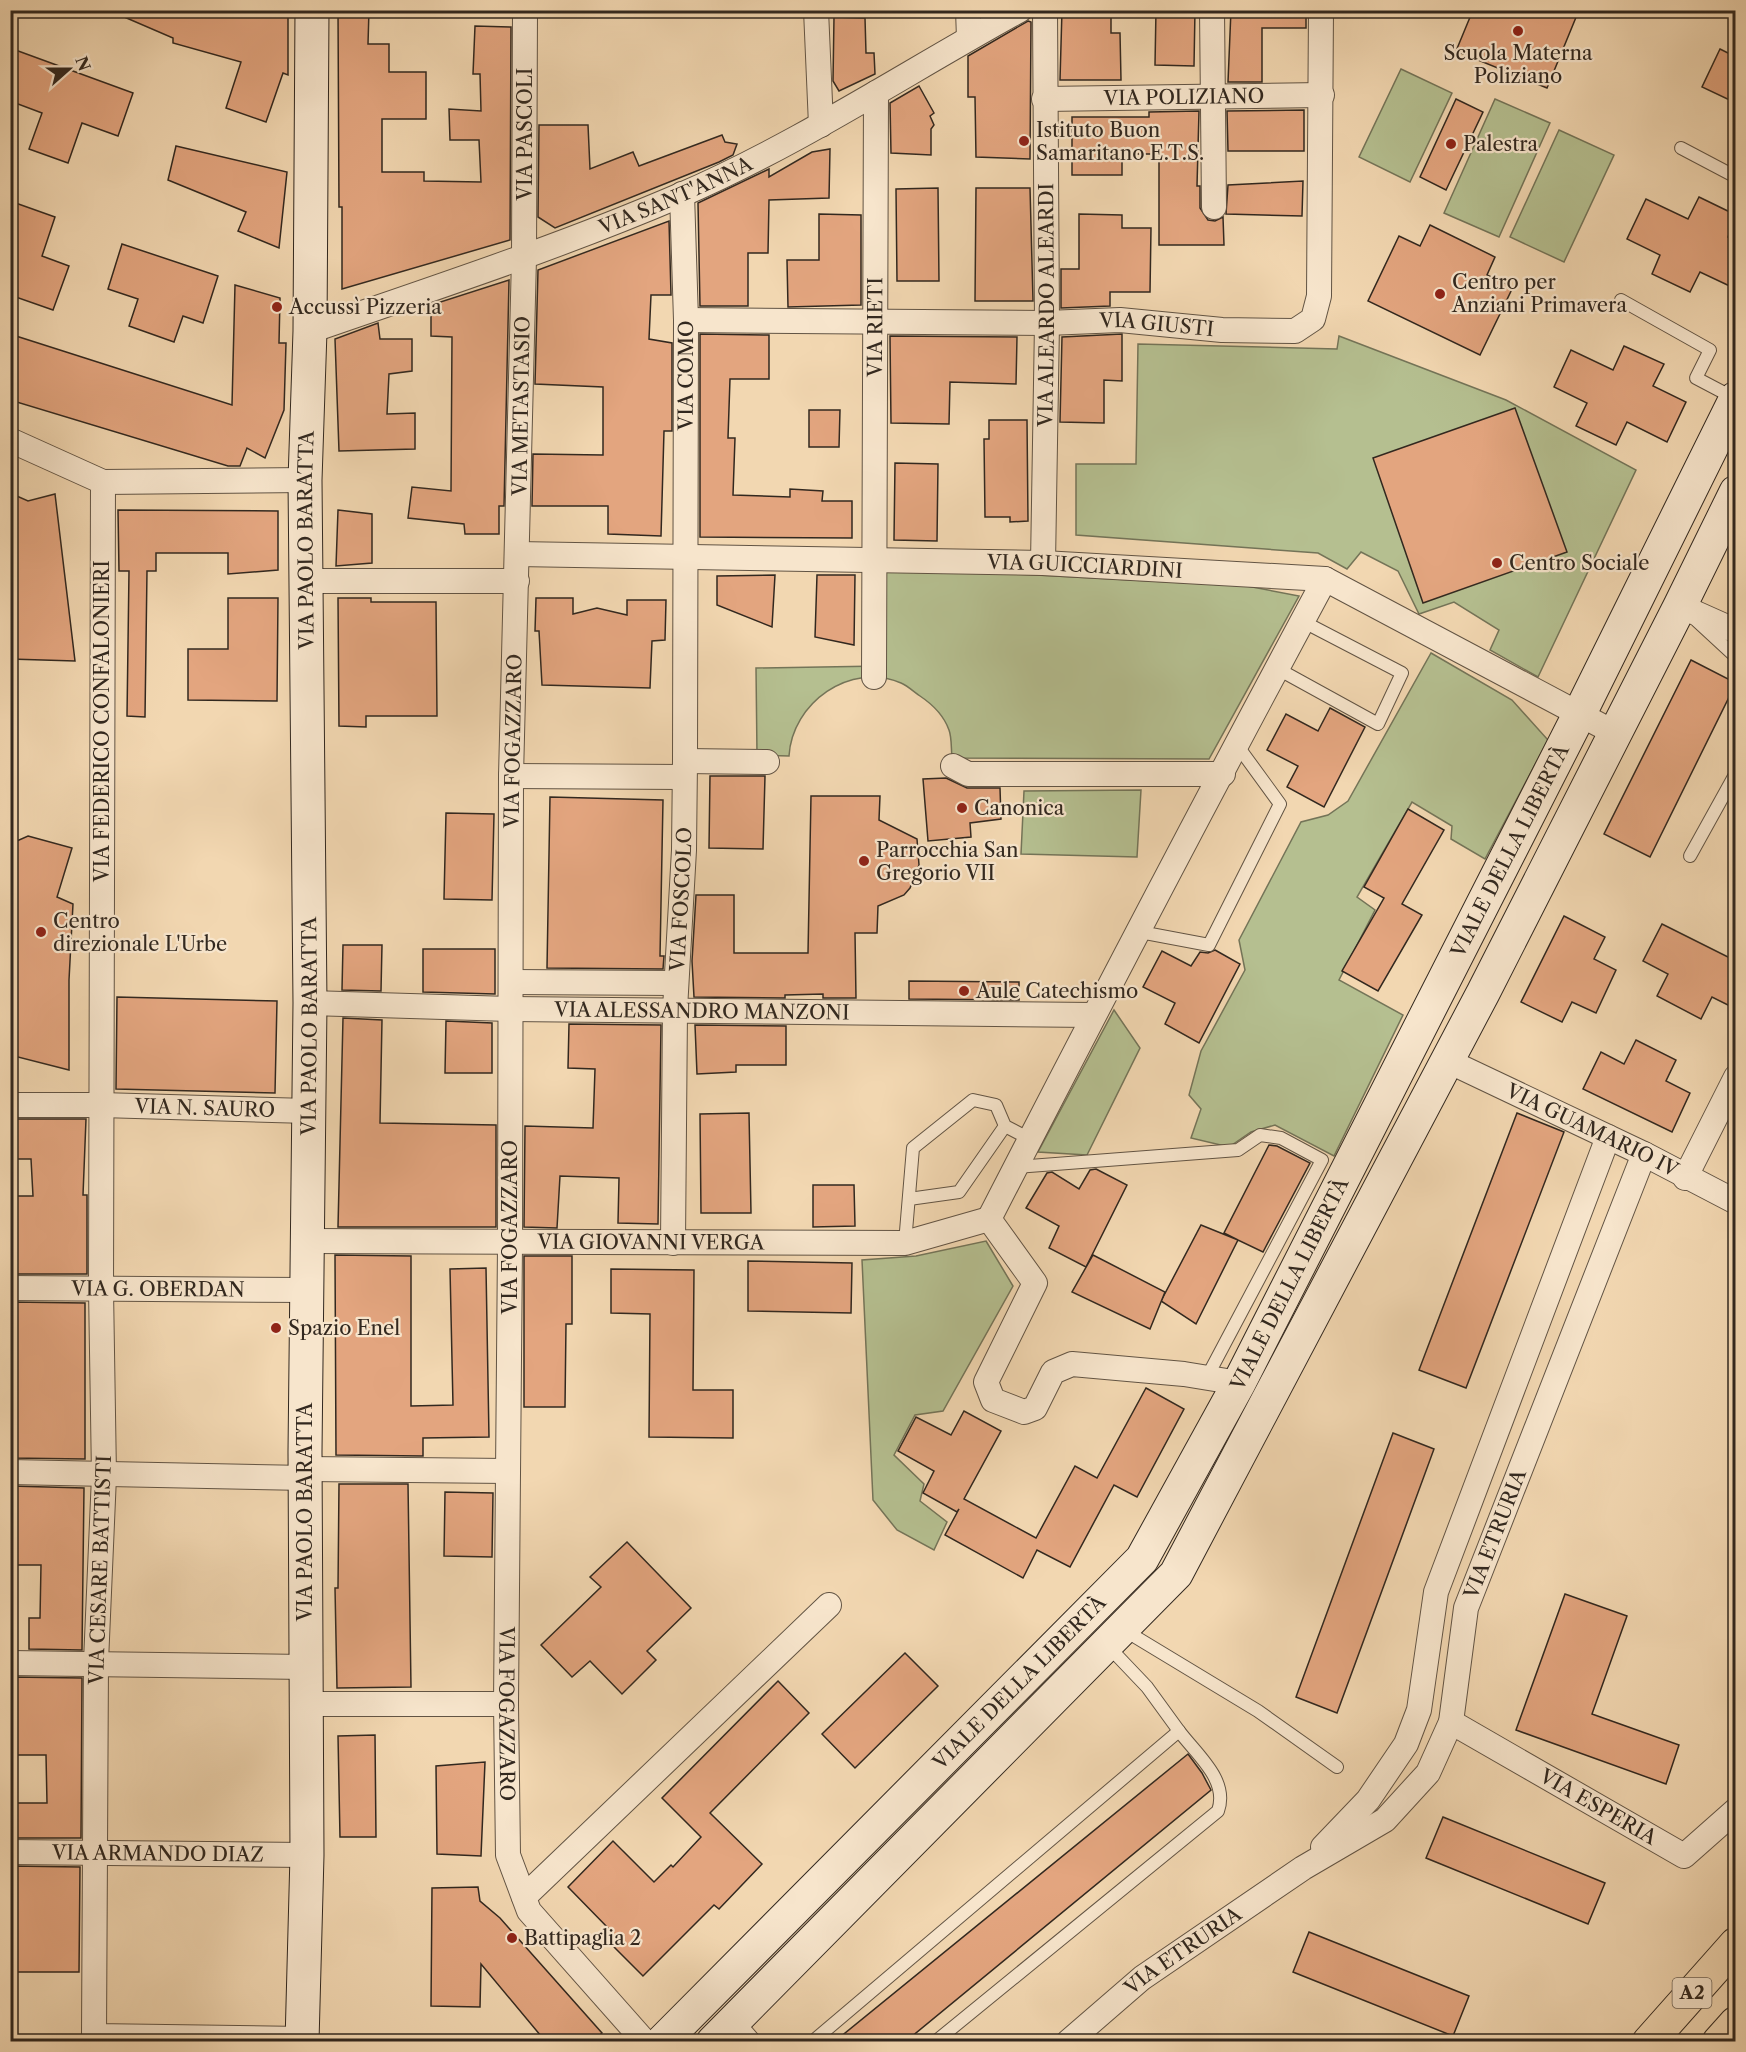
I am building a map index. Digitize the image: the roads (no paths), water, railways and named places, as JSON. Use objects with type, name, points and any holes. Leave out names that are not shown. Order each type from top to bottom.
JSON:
[{"type":"highway","name":"A2","points":[[1649,2042],[1736,1944]]},
{"type":"highway","name":"A2","points":[[1719,2042],[1736,2023]]},
{"type":"street","name":"VIA PAOLO BARATTA","points":[[302,2040],[307,1855],[304,1667],[310,1003],[305,480],[310,331],[312,10]]},
{"type":"street","name":"VIA PASCOLI","points":[[524,258],[525,10]]},
{"type":"street","points":[[816,10],[821,125]]},
{"type":"street","points":[[968,10],[969,38]]},
{"type":"street","name":"VIA SANT'ANNA","points":[[310,331],[524,258],[682,194],[821,125],[1020,10]]},
{"type":"street","name":"VIA ALEARDO ALEARDI","points":[[1043,563],[1047,323],[1045,10]]},
{"type":"street","points":[[1212,10],[1214,207]]},
{"type":"street","name":"VIA GIUSTI","points":[[687,320],[1047,323],[1120,320],[1222,330],[1295,331],[1313,319],[1319,296],[1321,10]]},
{"type":"street","name":"VIA RIETI","points":[[874,677],[876,93]]},
{"type":"street","name":"VIA POLIZIANO","points":[[1044,99],[1322,95]]},
{"type":"street","name":"VIA COMO","points":[[682,194],[687,320],[684,555]]},
{"type":"street","name":"VIA METASTASIO","points":[[518,554],[524,258]]},
{"type":"street","name":"VIALE DELLA LIBERTÀ","points":[[662,2042],[1142,1559],[1239,1383],[1579,715],[1735,398]]},
{"type":"street","points":[[10,440],[103,482],[305,480]]},
{"type":"street","name":"VIA FEDERICO CONFALONIERI","points":[[101,1104],[103,482]]},
{"type":"street","name":"VIALE DELLA LIBERTÀ","points":[[713,2042],[746,2030],[1113,1636],[1176,1574],[1448,1061],[1736,492]]},
{"type":"street","name":"VIA GUICCIARDINI","points":[[518,554],[684,555],[1043,563],[1324,579],[1615,733]]},
{"type":"street","name":"VIA FOGAZZARO","points":[[518,554],[510,581],[511,982],[506,1704],[508,1855],[529,1911],[645,2042]]},
{"type":"street","name":"VIA FOSCOLO","points":[[673,1243],[675,1009],[684,850],[684,555]]},
{"type":"street","points":[[1239,1383],[1207,1377],[1072,1364],[1053,1372],[1035,1408],[1024,1412],[993,1400],[986,1382],[1035,1283],[989,1219],[1093,1015],[1140,932],[1324,579]]},
{"type":"street","points":[[307,581],[510,581]]},
{"type":"street","points":[[1680,606],[1736,631]]},
{"type":"street","points":[[511,776],[684,769],[767,762]]},
{"type":"street","points":[[953,766],[968,774],[1223,774]]},
{"type":"street","points":[[511,982],[676,983]]},
{"type":"street","name":"VIA ALESSANDRO MANZONI","points":[[310,1003],[510,1009],[1093,1015]]},
{"type":"street","name":"VIA GUAMARIO IV","points":[[1448,1061],[1644,1154],[1685,1178],[1736,1202]]},
{"type":"street","points":[[1685,1178],[1736,1077]]},
{"type":"street","name":"VIA N. SAURO","points":[[10,1105],[101,1104],[308,1112]]},
{"type":"street","name":"VIA CESARE BATTISTI","points":[[101,1104],[104,1476],[96,1662],[94,2036],[302,2040]]},
{"type":"street","name":"VIA ETRURIA","points":[[1303,1868],[1368,1800],[1406,1744],[1419,1710],[1436,1592],[1608,1137]]},
{"type":"street","name":"VIA ETRURIA","points":[[1068,2042],[1142,1978],[1303,1868],[1385,1820],[1428,1773],[1451,1722],[1466,1608],[1644,1154]]},
{"type":"street","name":"VIA GIOVANNI VERGA","points":[[309,1241],[510,1244],[905,1243],[989,1219]]},
{"type":"street","name":"VIA G. OBERDAN","points":[[10,1288],[308,1290]]},
{"type":"street","points":[[10,1472],[104,1476],[508,1471]]},
{"type":"street","points":[[524,1898],[829,1605]]},
{"type":"street","points":[[10,1663],[96,1662],[304,1667]]},
{"type":"street","points":[[304,1704],[506,1704]]},
{"type":"street","name":"VIA ESPERIA","points":[[1451,1722],[1684,1856],[1736,1810]]},
{"type":"street","name":"VIA ARMANDO DIAZ","points":[[10,1852],[307,1855]]},
{"type":"lane","points":[[1681,148],[1736,177]]},
{"type":"lane","points":[[1621,300],[1710,350],[1696,378],[1735,398]]},
{"type":"lane","points":[[1680,606],[1736,657]]},
{"type":"lane","points":[[1278,669],[1378,724],[1402,673],[1302,621]]},
{"type":"lane","points":[[1140,932],[1209,945],[1280,804],[1237,746]]},
{"type":"lane","points":[[1690,856],[1736,773]]},
{"type":"lane","points":[[905,1243],[913,1148],[973,1100],[996,1105],[1005,1126],[1030,1139]]},
{"type":"lane","points":[[909,1199],[959,1192],[1005,1126]]},
{"type":"lane","points":[[1016,1167],[1238,1149],[1260,1136],[1281,1138],[1322,1160],[1207,1377]]},
{"type":"lane","points":[[935,2042],[1218,1811],[1222,1799],[1218,1780],[1179,1731],[1113,1636]]},
{"type":"lane","points":[[1113,1636],[1275,1722],[1337,1767]]},
{"type":"lane","points":[[812,2042],[1179,1731]]},
{"type":"place","name":"Scuola Materna Poliziano","points":[[1518,31]]},
{"type":"place","name":"Istituto Buon Samaritano E.T.S.","points":[[1024,141]]},
{"type":"place","name":"Palestra","points":[[1451,144]]},
{"type":"place","name":"Centro per Anziani Primavera","points":[[1440,294]]},
{"type":"place","name":"Accussì Pizzeria","points":[[277,307]]},
{"type":"place","name":"Centro Sociale","points":[[1497,563]]},
{"type":"place","name":"Canonica","points":[[962,808]]},
{"type":"place","name":"Parrocchia San Gregorio VII","points":[[864,861]]},
{"type":"place","name":"Centro direzionale L'Urbe","points":[[41,932]]},
{"type":"place","name":"Aule Catechismo","points":[[964,991]]},
{"type":"place","name":"Spazio Enel","points":[[276,1328]]},
{"type":"place","name":"Battipaglia 2","points":[[512,1938]]}]
